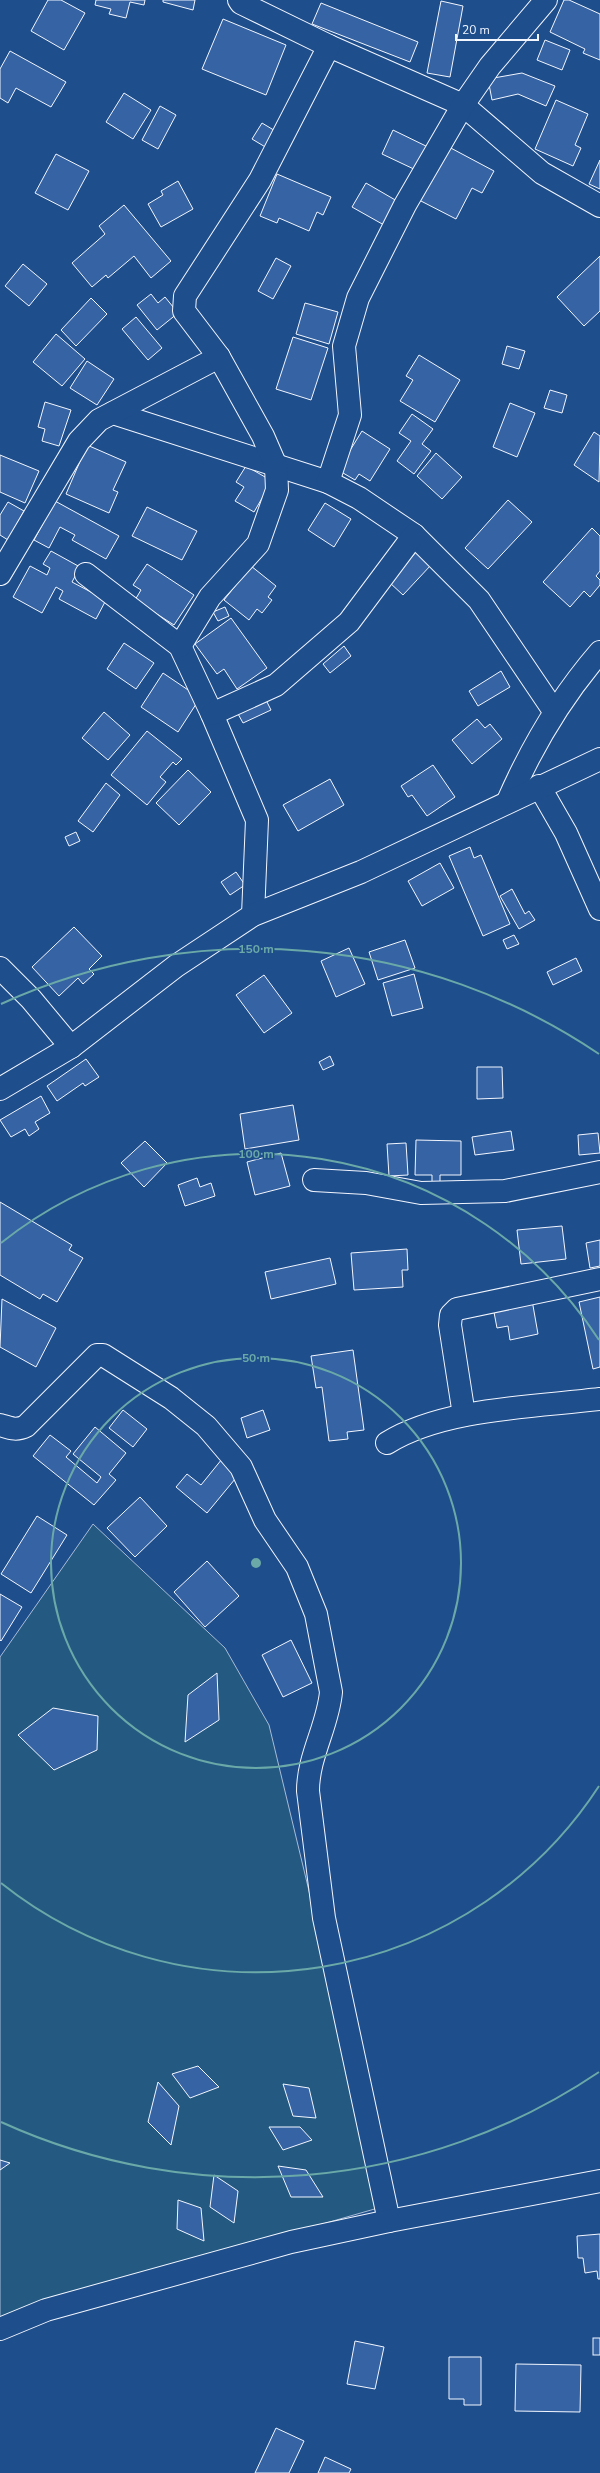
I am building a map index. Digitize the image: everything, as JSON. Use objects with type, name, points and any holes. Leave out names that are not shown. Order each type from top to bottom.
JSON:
[{"type":"street","points":[[239,0],[241,3],[329,46],[463,105],[542,173],[600,206]]},
{"type":"street","points":[[328,482],[350,415],[344,346],[358,298],[405,205],[463,105],[490,66],[546,0]]},
{"type":"street","points":[[180,646],[210,597],[258,544],[277,490],[276,466],[263,436],[219,357],[184,311],[185,296],[260,180],[329,46]]},
{"type":"street","points":[[0,574],[79,441],[100,420],[219,357]]},
{"type":"street","points":[[113,413],[328,482],[359,498],[414,535],[479,600],[554,711]]},
{"type":"street","points":[[212,714],[276,685],[348,622],[414,535]]},
{"type":"street","points":[[86,574],[180,646],[212,714],[257,820],[253,915]]},
{"type":"street","points":[[508,801],[526,761],[554,711],[600,652]]},
{"type":"street","points":[[0,1090],[71,1047],[176,966],[253,915],[361,872],[508,801],[600,759]]},
{"type":"street","points":[[540,786],[566,833],[600,909]]},
{"type":"street","points":[[0,968],[31,999],[71,1047]]},
{"type":"street","points":[[314,1180],[366,1183],[421,1193],[505,1190],[600,1172]]},
{"type":"street","points":[[464,1415],[450,1325],[451,1315],[457,1309],[600,1279]]},
{"type":"street","points":[[0,1425],[19,1430],[26,1426],[97,1355],[103,1355],[171,1398],[206,1426],[241,1466],[265,1520],[297,1567],[316,1614],[331,1692],[330,1705],[308,1775],[308,1791],[324,1918],[389,2220]]},
{"type":"street","points":[[388,1443],[402,1433],[424,1425],[464,1415],[600,1399]]},
{"type":"street","points":[[0,2329],[46,2310],[200,2266],[291,2242],[389,2220],[599,2180]]},
{"type":"shaded area","points":[[93,1524],[225,1648],[269,1725],[385,2206],[0,2317],[0,1657]]},
{"type":"building","points":[[48,0],[61,0],[85,13],[64,50],[31,31]]},
{"type":"building","points":[[96,0],[145,0],[144,5],[130,2],[126,18],[109,14],[111,9],[95,5]]},
{"type":"building","points":[[163,0],[195,0],[193,10],[163,2]]},
{"type":"building","points":[[564,0],[569,0],[600,14],[600,60],[583,53],[585,49],[550,32]]},
{"type":"building","points":[[441,1],[463,6],[450,77],[427,73]]},
{"type":"building","points":[[321,3],[418,42],[410,62],[312,24]]},
{"type":"building","points":[[223,19],[286,45],[266,95],[202,69]]},
{"type":"building","points":[[545,40],[570,50],[562,70],[537,60]]},
{"type":"building","points":[[10,51],[66,82],[51,107],[16,88],[8,103],[0,98],[0,69]]},
{"type":"building","points":[[522,73],[555,86],[546,106],[518,94],[492,100],[488,79]]},
{"type":"building","points":[[124,93],[151,110],[133,139],[106,122]]},
{"type":"building","points":[[556,100],[588,114],[575,145],[581,148],[573,166],[535,149]]},
{"type":"building","points":[[160,106],[176,115],[158,149],[142,140]]},
{"type":"building","points":[[262,123],[277,132],[267,148],[252,139]]},
{"type":"building","points":[[393,130],[430,148],[418,171],[382,154]]},
{"type":"building","points":[[447,146],[494,171],[482,193],[472,188],[456,219],[419,200]]},
{"type":"building","points":[[56,154],[89,171],[68,210],[35,193]]},
{"type":"building","points":[[600,160],[600,189],[589,184]]},
{"type":"building","points":[[277,174],[331,197],[323,215],[317,212],[309,231],[279,218],[277,223],[260,216]]},
{"type":"building","points":[[178,181],[193,209],[161,227],[148,204],[163,195],[161,191]]},
{"type":"building","points":[[366,183],[397,201],[384,225],[352,207]]},
{"type":"building","points":[[124,205],[171,261],[151,278],[134,256],[108,278],[106,275],[92,287],[72,263],[105,234],[99,226]]},
{"type":"building","points":[[600,256],[600,311],[584,326],[557,297]]},
{"type":"building","points":[[276,258],[291,266],[273,299],[258,291]]},
{"type":"building","points":[[23,264],[47,284],[29,306],[5,286]]},
{"type":"building","points":[[151,294],[158,303],[165,297],[178,313],[157,330],[137,305]]},
{"type":"building","points":[[91,298],[107,314],[76,346],[61,330]]},
{"type":"building","points":[[305,303],[338,312],[329,344],[296,334]]},
{"type":"building","points":[[136,317],[162,348],[148,360],[122,329]]},
{"type":"building","points":[[56,334],[85,359],[62,386],[33,362]]},
{"type":"building","points":[[293,337],[328,348],[311,400],[276,389]]},
{"type":"building","points":[[507,346],[525,351],[519,369],[502,364]]},
{"type":"building","points":[[419,355],[460,380],[435,422],[400,401],[413,380],[406,376]]},
{"type":"building","points":[[87,361],[114,379],[97,405],[70,388]]},
{"type":"building","points":[[550,390],[567,395],[562,413],[544,408]]},
{"type":"building","points":[[45,402],[71,410],[59,446],[42,441],[45,429],[38,427]]},
{"type":"building","points":[[510,403],[535,413],[517,457],[493,447]]},
{"type":"building","points":[[412,414],[433,429],[422,444],[431,451],[414,474],[397,461],[411,441],[399,433]]},
{"type":"building","points":[[362,431],[390,449],[370,481],[359,474],[355,480],[338,470]]},
{"type":"building","points":[[594,432],[600,436],[599,482],[574,465]]},
{"type":"building","points":[[87,445],[126,462],[113,490],[118,492],[109,513],[66,494]]},
{"type":"building","points":[[436,453],[462,477],[442,499],[417,476]]},
{"type":"building","points":[[0,455],[39,471],[25,503],[0,492]]},
{"type":"building","points":[[246,466],[272,481],[254,512],[235,501],[244,487],[236,482]]},
{"type":"building","points":[[508,500],[532,522],[488,569],[465,548]]},
{"type":"building","points":[[55,501],[119,536],[106,559],[72,540],[75,535],[60,527],[49,548],[34,540]]},
{"type":"building","points":[[8,502],[24,511],[8,540],[0,535],[0,515]]},
{"type":"building","points":[[325,503],[351,519],[334,547],[308,530]]},
{"type":"building","points":[[147,507],[197,531],[182,560],[132,536]]},
{"type":"building","points":[[592,528],[600,536],[600,571],[596,576],[600,580],[600,585],[590,597],[584,591],[570,607],[543,582]]},
{"type":"building","points":[[51,551],[80,567],[72,582],[106,600],[96,619],[59,599],[63,591],[56,587],[42,613],[13,597],[30,566],[47,575],[50,568],[43,564]]},
{"type":"building","points":[[417,551],[431,565],[403,595],[389,582]]},
{"type":"building","points":[[147,564],[194,595],[174,625],[135,600],[141,590],[133,585]]},
{"type":"building","points":[[251,566],[276,586],[268,597],[272,600],[262,613],[257,609],[249,620],[224,600]]},
{"type":"building","points":[[225,607],[229,616],[218,621],[213,612]]},
{"type":"building","points":[[231,618],[267,668],[237,689],[224,669],[217,674],[195,644]]},
{"type":"building","points":[[124,643],[154,663],[136,689],[107,669]]},
{"type":"building","points":[[344,646],[351,656],[330,673],[323,664]]},
{"type":"building","points":[[501,671],[510,687],[478,706],[469,691]]},
{"type":"building","points":[[163,673],[200,698],[178,732],[141,707]]},
{"type":"building","points":[[265,698],[271,710],[243,723],[237,712]]},
{"type":"building","points":[[104,712],[130,735],[108,760],[82,738]]},
{"type":"building","points":[[477,719],[485,728],[490,724],[502,739],[472,764],[452,740]]},
{"type":"building","points":[[147,731],[182,759],[176,765],[173,762],[160,777],[166,782],[147,805],[111,775]]},
{"type":"building","points":[[433,765],[455,797],[427,816],[412,795],[408,797],[401,786]]},
{"type":"building","points":[[188,770],[211,792],[179,825],[156,803]]},
{"type":"building","points":[[330,779],[344,805],[298,831],[283,805]]},
{"type":"building","points":[[106,783],[120,795],[93,832],[78,821]]},
{"type":"building","points":[[76,832],[80,841],[69,846],[65,837]]},
{"type":"building","points":[[470,847],[474,858],[481,855],[510,924],[483,936],[449,856]]},
{"type":"building","points":[[440,863],[454,888],[422,906],[408,881]]},
{"type":"building","points":[[236,872],[245,885],[230,895],[221,882]]},
{"type":"building","points":[[512,889],[525,914],[529,911],[535,920],[519,929],[500,896]]},
{"type":"building","points":[[74,927],[102,956],[89,969],[94,974],[83,984],[78,978],[59,996],[32,967]]},
{"type":"building","points":[[514,935],[519,944],[507,949],[503,940]]},
{"type":"building","points":[[405,940],[415,968],[378,980],[369,952]]},
{"type":"building","points":[[349,948],[365,984],[336,997],[321,961]]},
{"type":"building","points":[[576,958],[582,971],[553,985],[547,972]]},
{"type":"building","points":[[414,974],[423,1008],[392,1016],[383,983]]},
{"type":"building","points":[[264,975],[292,1013],[264,1033],[236,995]]},
{"type":"building","points":[[330,1056],[334,1065],[323,1070],[319,1062]]},
{"type":"building","points":[[86,1059],[99,1077],[85,1086],[83,1083],[57,1101],[47,1086]]},
{"type":"building","points":[[477,1067],[502,1067],[503,1098],[477,1099]]},
{"type":"building","points":[[41,1096],[50,1113],[35,1122],[39,1129],[29,1136],[25,1129],[11,1137],[0,1120]]},
{"type":"building","points":[[293,1105],[299,1140],[245,1149],[240,1114]]},
{"type":"building","points":[[511,1131],[514,1150],[475,1155],[472,1137]]},
{"type":"building","points":[[598,1133],[600,1153],[579,1155],[578,1135]]},
{"type":"building","points":[[416,1140],[461,1141],[461,1175],[440,1175],[440,1183],[432,1183],[432,1175],[415,1175]]},
{"type":"building","points":[[145,1141],[167,1163],[144,1187],[121,1163]]},
{"type":"building","points":[[406,1143],[408,1175],[389,1176],[387,1144]]},
{"type":"building","points":[[281,1153],[290,1186],[255,1195],[247,1162]]},
{"type":"building","points":[[197,1178],[200,1187],[211,1183],[215,1196],[185,1206],[178,1185]]},
{"type":"building","points":[[0,1202],[72,1245],[69,1250],[83,1258],[57,1302],[43,1294],[40,1299],[0,1275]]},
{"type":"building","points":[[562,1226],[566,1259],[521,1264],[517,1230]]},
{"type":"building","points":[[600,1240],[600,1266],[590,1268],[586,1243]]},
{"type":"building","points":[[407,1249],[408,1270],[402,1270],[403,1287],[354,1290],[351,1253]]},
{"type":"building","points":[[330,1258],[336,1284],[271,1299],[265,1272]]},
{"type":"building","points":[[600,1297],[600,1367],[593,1369],[579,1302]]},
{"type":"building","points":[[2,1299],[56,1328],[36,1367],[0,1347]]},
{"type":"building","points":[[532,1300],[538,1334],[510,1340],[508,1326],[497,1328],[493,1307]]},
{"type":"building","points":[[353,1350],[364,1430],[347,1432],[348,1439],[329,1441],[322,1387],[316,1388],[311,1356]]},
{"type":"building","points":[[123,1410],[147,1429],[133,1447],[109,1428]]},
{"type":"building","points":[[263,1410],[270,1430],[247,1438],[241,1418]]},
{"type":"building","points":[[95,1427],[126,1453],[109,1474],[116,1480],[94,1505],[33,1456],[50,1435],[71,1451],[66,1457],[97,1483],[101,1477],[73,1454]]},
{"type":"building","points":[[222,1459],[240,1473],[207,1513],[176,1487],[187,1474],[201,1485]]},
{"type":"building","points":[[140,1497],[167,1526],[135,1557],[107,1528]]},
{"type":"building","points":[[37,1516],[67,1535],[31,1593],[1,1574]]},
{"type":"building","points":[[207,1561],[239,1596],[205,1627],[174,1592]]},
{"type":"building","points":[[0,1594],[22,1607],[1,1641],[0,1640]]},
{"type":"building","points":[[291,1640],[312,1683],[283,1697],[262,1655]]},
{"type":"building","points":[[217,1673],[219,1720],[185,1742],[188,1695]]},
{"type":"building","points":[[53,1708],[98,1716],[97,1750],[54,1770],[18,1735]]},
{"type":"building","points":[[198,2066],[219,2087],[190,2098],[172,2074]]},
{"type":"building","points":[[158,2082],[179,2106],[171,2145],[148,2122]]},
{"type":"building","points":[[283,2084],[309,2088],[316,2118],[293,2116]]},
{"type":"building","points":[[269,2127],[300,2127],[312,2140],[283,2150]]},
{"type":"building","points":[[0,2160],[10,2163],[0,2170]]},
{"type":"building","points":[[278,2166],[306,2170],[323,2197],[291,2197]]},
{"type":"building","points":[[214,2175],[238,2191],[234,2223],[210,2207]]},
{"type":"building","points":[[178,2200],[201,2208],[204,2241],[177,2229]]},
{"type":"building","points":[[600,2234],[600,2279],[598,2279],[597,2271],[585,2273],[583,2258],[578,2258],[577,2236]]},
{"type":"building","points":[[593,2338],[600,2338],[600,2355],[593,2355]]},
{"type":"building","points":[[355,2341],[384,2347],[375,2389],[347,2384]]},
{"type":"building","points":[[449,2357],[481,2357],[481,2405],[464,2405],[464,2399],[449,2399]]},
{"type":"building","points":[[516,2364],[581,2365],[580,2412],[515,2411]]},
{"type":"building","points":[[276,2428],[304,2441],[289,2473],[255,2473]]},
{"type":"building","points":[[325,2457],[351,2469],[349,2473],[318,2473]]}]
